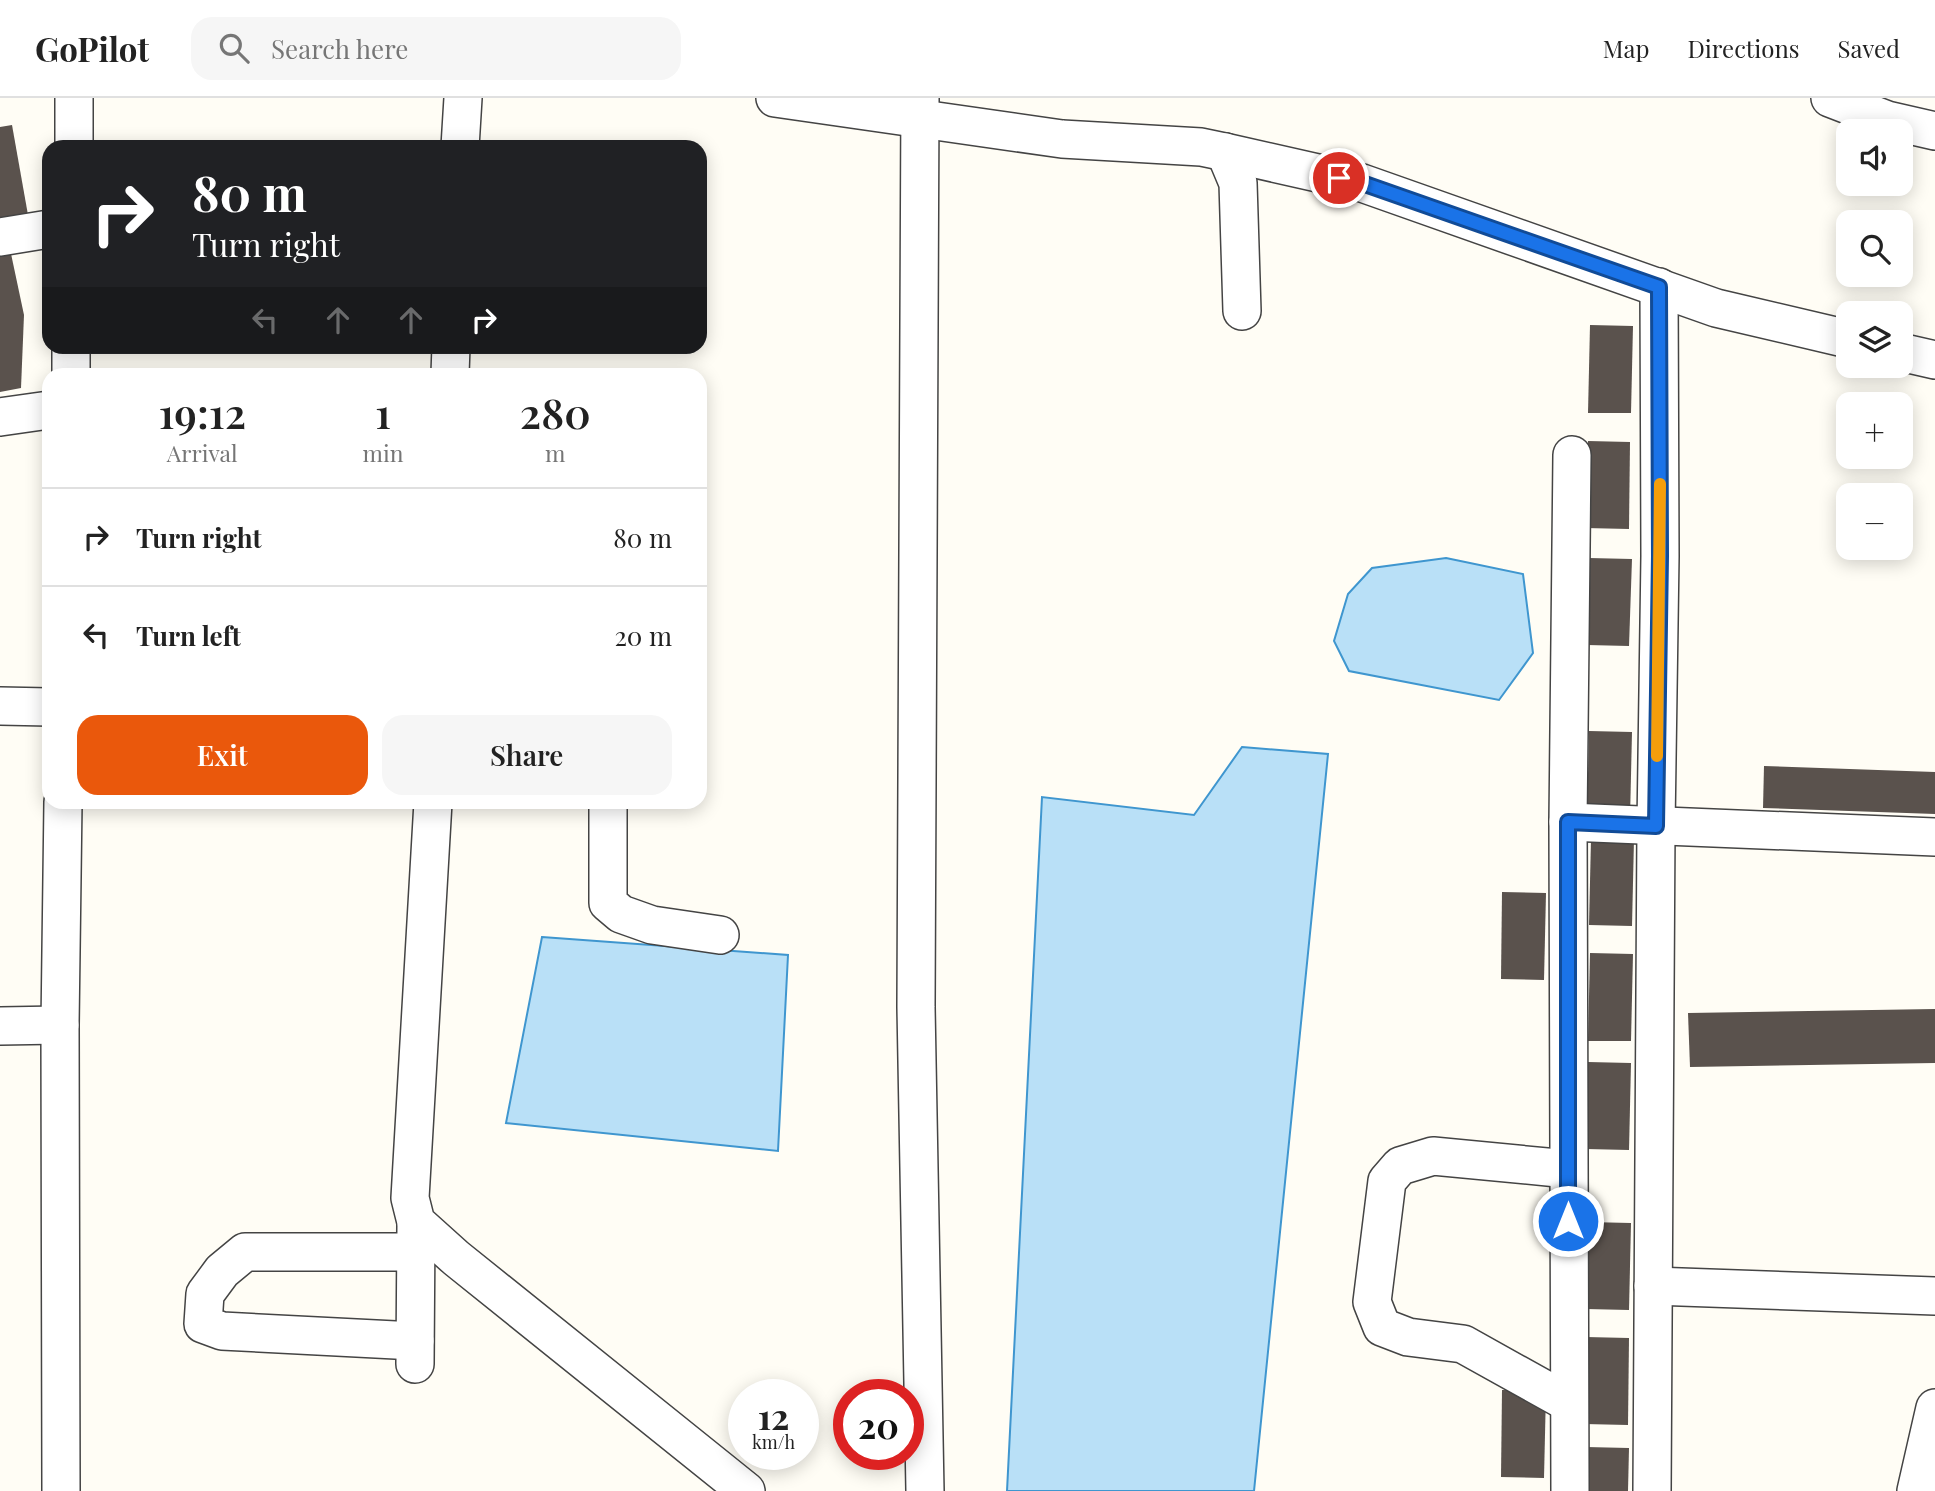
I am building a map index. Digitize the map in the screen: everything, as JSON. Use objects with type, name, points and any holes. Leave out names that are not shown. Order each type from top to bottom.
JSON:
[{"type":"street","points":[[74,98],[74,140]]},
{"type":"street","points":[[460,140],[463,98]]},
{"type":"street","points":[[775,98],[919,108],[1062,139],[1201,147],[1225,152],[1362,183],[1716,307],[1836,336]]},
{"type":"street","points":[[1830,98],[1887,120],[1935,131]]},
{"type":"street","points":[[919,108],[916,1007],[925,1491]]},
{"type":"street","points":[[1225,152],[1238,183],[1242,311]]},
{"type":"street","points":[[0,237],[42,230]]},
{"type":"street","points":[[1652,1491],[1660,556],[1659,287]]},
{"type":"street","points":[[1913,355],[1935,360]]},
{"type":"street","points":[[0,417],[42,412]]},
{"type":"street","points":[[1570,1491],[1568,822],[1572,455]]},
{"type":"street","points":[[0,706],[42,707]]},
{"type":"street","points":[[61,1491],[60,1026],[63,809]]},
{"type":"street","points":[[433,809],[410,1198],[416,1237],[415,1353],[222,1331],[203,1324],[205,1294],[222,1271],[244,1252],[416,1237],[456,1258],[746,1491]]},
{"type":"street","points":[[608,809],[608,903],[621,914],[652,925],[720,935]]},
{"type":"street","points":[[1568,822],[1935,837]]},
{"type":"street","points":[[0,1026],[60,1026]]},
{"type":"street","points":[[1568,1168],[1433,1156],[1400,1166],[1387,1181],[1372,1302],[1382,1327],[1408,1337],[1463,1344],[1569,1404]]},
{"type":"street","points":[[1653,1286],[1935,1296]]},
{"type":"street","points":[[1916,1491],[1935,1408]]},
{"type":"water","points":[[1446,558],[1523,574],[1533,653],[1499,700],[1349,671],[1334,641],[1348,594],[1372,568]]},
{"type":"water","points":[[1242,747],[1328,754],[1254,1491],[1007,1491],[1042,797],[1194,815]]},
{"type":"water","points":[[542,937],[788,955],[778,1151],[506,1123]]},
{"type":"building","points":[[12,125],[28,215],[0,220],[0,127]]},
{"type":"building","points":[[10,249],[24,315],[21,388],[0,392],[0,251]]},
{"type":"building","points":[[1590,325],[1633,326],[1631,413],[1588,413]]},
{"type":"building","points":[[1588,441],[1630,442],[1629,529],[1585,528]]},
{"type":"building","points":[[1589,558],[1632,559],[1629,646],[1587,645]]},
{"type":"building","points":[[1589,731],[1632,732],[1630,819],[1587,818]]},
{"type":"building","points":[[1764,766],[1935,772],[1935,814],[1763,808]]},
{"type":"building","points":[[1591,839],[1634,839],[1632,926],[1589,925]]},
{"type":"building","points":[[1502,892],[1546,893],[1544,980],[1501,979]]},
{"type":"building","points":[[1590,953],[1633,954],[1631,1041],[1588,1041]]},
{"type":"building","points":[[1935,1009],[1935,1063],[1690,1067],[1688,1013]]},
{"type":"building","points":[[1588,1062],[1631,1063],[1629,1150],[1586,1149]]},
{"type":"building","points":[[1588,1222],[1631,1223],[1629,1310],[1586,1309]]},
{"type":"building","points":[[1586,1337],[1629,1338],[1628,1425],[1584,1424]]},
{"type":"building","points":[[1502,1390],[1546,1391],[1544,1478],[1501,1477]]},
{"type":"building","points":[[1586,1447],[1629,1448],[1628,1491],[1585,1491]]},
{"type":"slow traffic","points":[[1657,756],[1660,484]]},
{"type":"route","points":[[1339,178],[1362,183],[1659,287],[1660,556],[1656,826],[1568,822],[1568,1221]]}]
